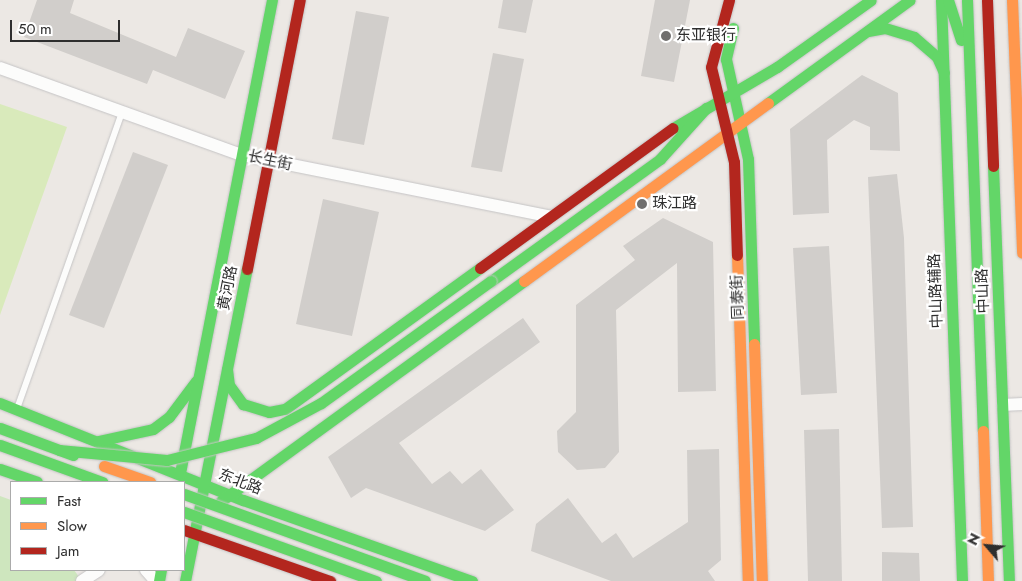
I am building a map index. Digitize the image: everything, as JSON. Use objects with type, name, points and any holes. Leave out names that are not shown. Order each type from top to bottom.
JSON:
[{"type":"main road","name":"黄河路","points":[[179,478],[272,0]]},
{"type":"main road","name":"黄河路","points":[[185,581],[187,530],[197,518],[300,0]]},
{"type":"main road","name":"同泰街","points":[[729,0],[726,17],[711,67],[734,162],[748,581]]},
{"type":"main road","points":[[227,369],[229,385],[243,404],[269,412],[285,409],[706,108],[871,0]]},
{"type":"main road","points":[[197,518],[910,0]]},
{"type":"main road","name":"中山路辅路","points":[[941,0],[962,581]]},
{"type":"main road","points":[[948,0],[969,63]]},
{"type":"main road","name":"中山路","points":[[967,0],[988,581]]},
{"type":"main road","name":"中山路","points":[[987,0],[1009,581]]},
{"type":"main road","points":[[1012,0],[1022,253]]},
{"type":"main road","name":"同泰街","points":[[726,17],[734,29],[726,59],[748,159],[762,581]]},
{"type":"main road","points":[[868,31],[885,28],[914,37],[937,57],[944,73]]},
{"type":"main road","points":[[59,450],[97,457],[167,460],[201,455],[256,438],[321,403],[660,160],[706,108]]},
{"type":"main road","points":[[97,441],[117,440],[153,429],[185,399],[199,377]]},
{"type":"main road","name":"东北路","points":[[0,403],[97,441],[179,478],[204,484],[472,581]]},
{"type":"main road","points":[[285,409],[307,439]]},
{"type":"main road","points":[[0,455],[17,410]]},
{"type":"main road","points":[[0,428],[147,481]]},
{"type":"main road","points":[[0,445],[99,481]]},
{"type":"main road","points":[[251,552],[266,508],[259,491],[269,466]]},
{"type":"main road","points":[[0,469],[33,481]]},
{"type":"main road","name":"东北路","points":[[185,494],[425,581]]},
{"type":"main road","points":[[185,512],[376,581]]},
{"type":"main road","points":[[187,530],[330,581]]},
{"type":"street","name":"长生街","points":[[0,68],[242,155],[551,217]]},
{"type":"street","points":[[1002,406],[1022,404]]},
{"type":"street","points":[[82,581],[95,571]]},
{"type":"street","points":[[147,571],[157,581]]},
{"type":"lane","points":[[17,410],[122,113]]},
{"type":"green space","points":[[0,104],[67,127],[0,315]]},
{"type":"green space","points":[[0,496],[10,500],[10,571],[75,571],[82,581],[0,581]]},
{"type":"building","points":[[37,0],[74,0],[70,13],[176,57],[188,28],[245,51],[225,99],[153,70],[147,84],[24,37]]},
{"type":"building","points":[[503,0],[533,0],[526,33],[498,28]]},
{"type":"building","points":[[655,0],[690,0],[674,82],[641,76]]},
{"type":"building","points":[[356,11],[389,17],[364,145],[332,139]]},
{"type":"building","points":[[493,53],[524,59],[502,172],[471,167]]},
{"type":"building","points":[[862,75],[898,93],[900,151],[870,150],[870,127],[854,120],[827,140],[829,213],[793,215],[790,129]]},
{"type":"building","points":[[133,152],[168,165],[104,328],[69,315]]},
{"type":"building","points":[[897,174],[904,238],[913,527],[882,528],[868,177]]},
{"type":"building","points":[[323,199],[379,212],[352,336],[296,324]]},
{"type":"building","points":[[663,218],[713,242],[716,391],[678,392],[677,263],[616,310],[619,452],[605,468],[577,470],[558,452],[557,431],[576,412],[576,305],[635,260],[623,246]]},
{"type":"building","points":[[829,246],[837,393],[801,395],[793,248]]},
{"type":"building","points":[[523,318],[540,342],[399,443],[432,484],[450,471],[462,484],[481,469],[514,510],[485,531],[366,488],[351,498],[328,457]]},
{"type":"building","points":[[839,429],[842,581],[808,581],[804,430]]},
{"type":"building","points":[[719,449],[721,560],[708,571],[715,581],[611,581],[531,551],[536,524],[568,498],[602,543],[616,533],[633,558],[688,522],[687,450]]},
{"type":"building","points":[[882,552],[919,553],[920,581],[882,581]]},
{"type":"traffic: fast","points":[[180,473],[272,0]]},
{"type":"traffic: fast","points":[[673,128],[777,67],[871,0]]},
{"type":"traffic: fast","points":[[768,103],[910,0]]},
{"type":"traffic: fast","points":[[941,0],[962,581]]},
{"type":"traffic: fast","points":[[948,0],[961,40]]},
{"type":"traffic: fast","points":[[967,0],[983,431]]},
{"type":"traffic: fast","points":[[733,28],[726,59],[748,159],[754,344]]},
{"type":"traffic: fast","points":[[868,31],[885,28],[914,37],[937,57],[944,73]]},
{"type":"traffic: fast","points":[[491,281],[660,159],[706,108]]},
{"type":"traffic: fast","points":[[993,166],[1009,581]]},
{"type":"traffic: fast","points":[[227,369],[229,385],[243,404],[269,412],[285,409],[480,268]]},
{"type":"traffic: fast","points":[[185,581],[247,269]]},
{"type":"traffic: fast","points":[[59,450],[167,460],[256,438],[321,403],[491,281]]},
{"type":"traffic: fast","points":[[221,501],[524,281]]},
{"type":"traffic: fast","points":[[98,441],[153,429],[169,417],[196,381]]},
{"type":"traffic: fast","points":[[0,403],[243,500],[472,581]]},
{"type":"traffic: fast","points":[[0,428],[73,455]]},
{"type":"traffic: fast","points":[[0,445],[99,481]]},
{"type":"traffic: fast","points":[[0,469],[34,481]]},
{"type":"traffic: fast","points":[[185,494],[425,581]]},
{"type":"traffic: fast","points":[[185,512],[376,581]]},
{"type":"traffic: fast","points":[[159,581],[161,571]]},
{"type":"traffic: slow","points":[[1012,0],[1022,253]]},
{"type":"traffic: slow","points":[[524,281],[768,103]]},
{"type":"traffic: slow","points":[[737,255],[748,581]]},
{"type":"traffic: slow","points":[[754,344],[762,581]]},
{"type":"traffic: slow","points":[[983,431],[988,581]]},
{"type":"traffic: slow","points":[[104,466],[147,481]]},
{"type":"traffic: jam","points":[[247,269],[300,0]]},
{"type":"traffic: jam","points":[[729,0],[711,67],[734,162],[737,255]]},
{"type":"traffic: jam","points":[[987,0],[993,166]]},
{"type":"traffic: jam","points":[[480,268],[673,128]]},
{"type":"traffic: jam","points":[[185,530],[330,581]]},
{"type":"place","name":"东亚银行","points":[[666,36]]},
{"type":"place","name":"珠江路","points":[[642,204]]}]
